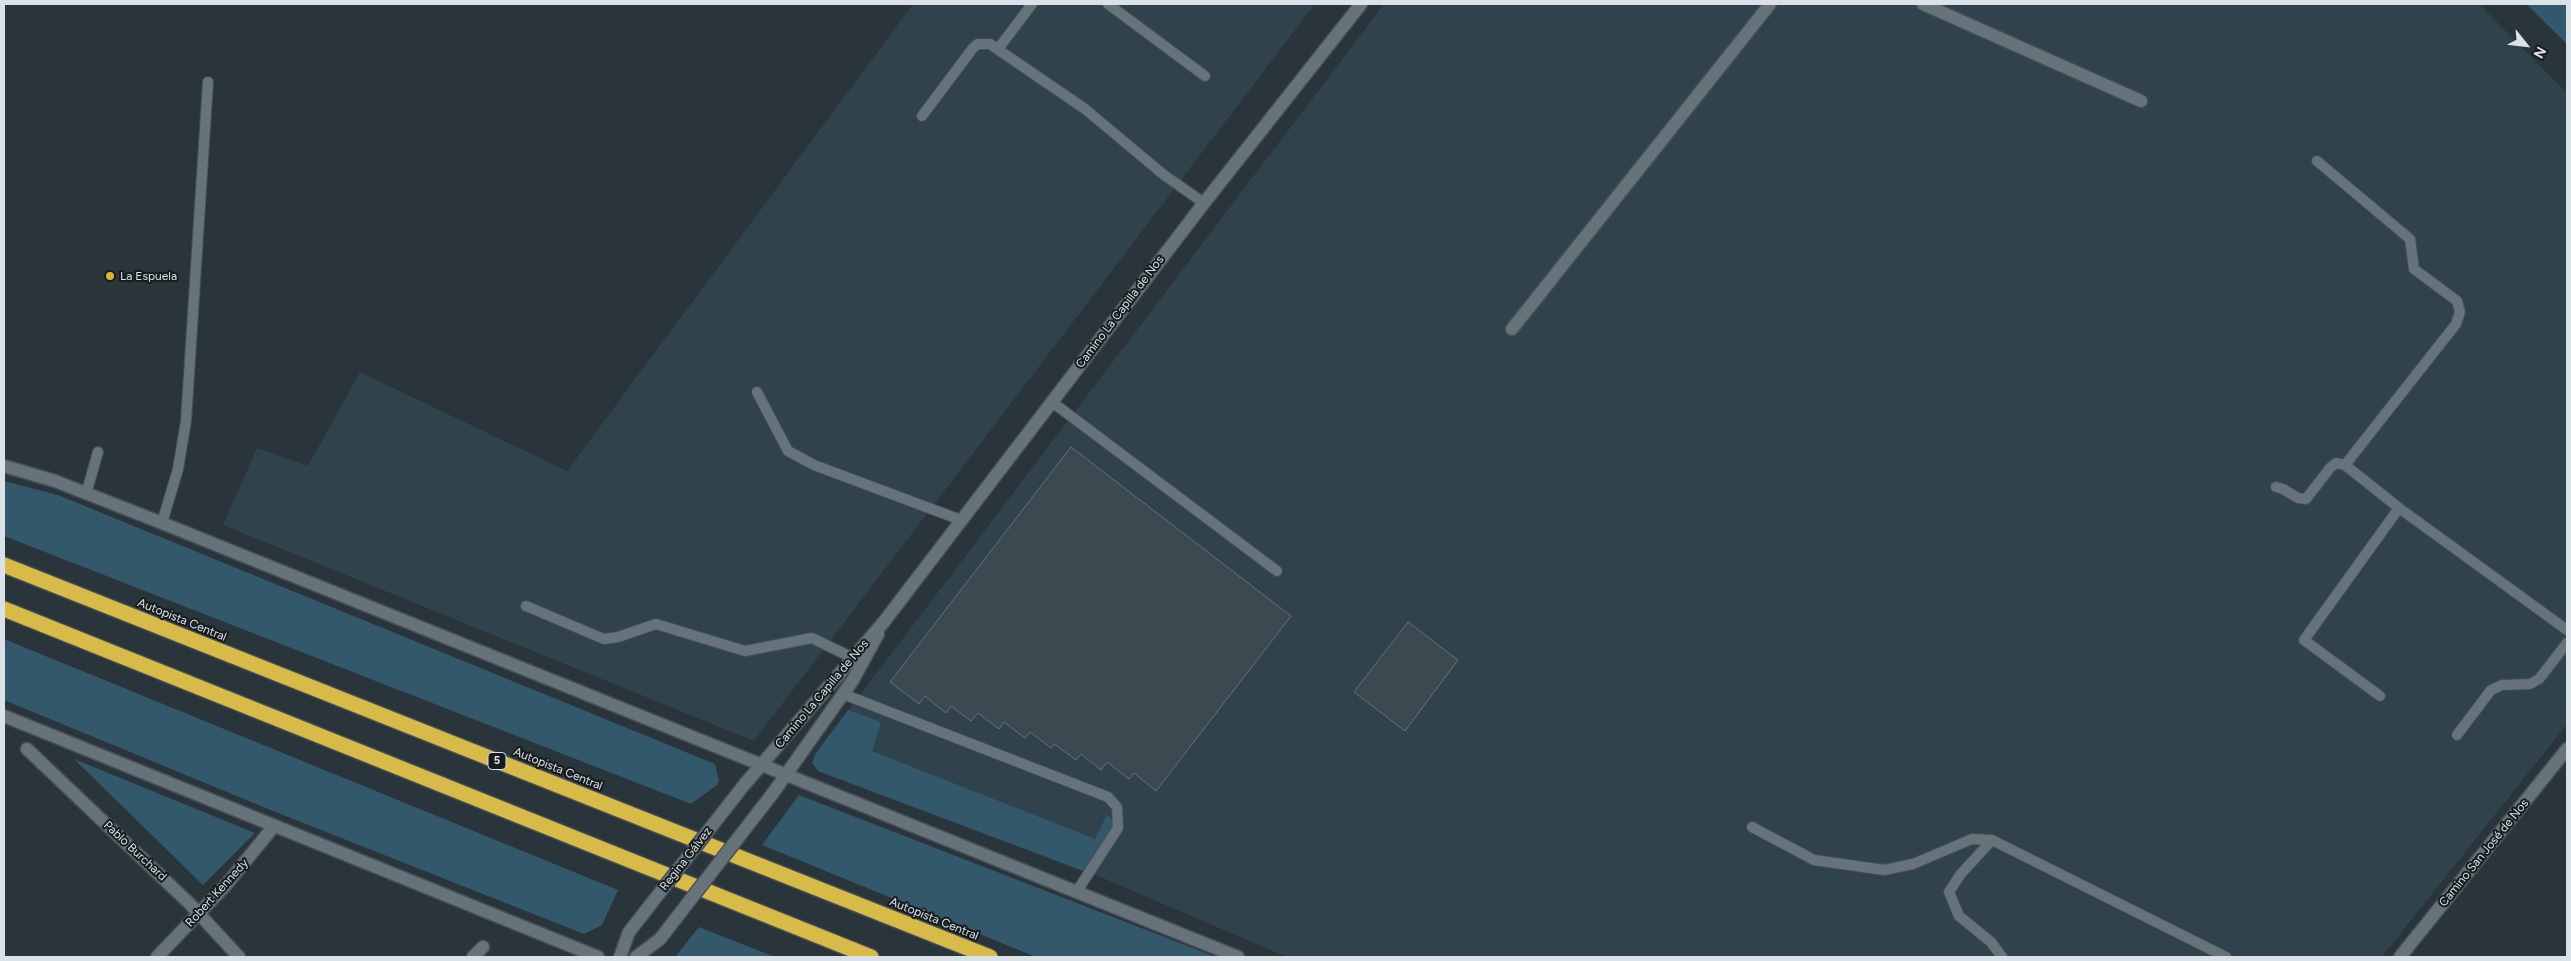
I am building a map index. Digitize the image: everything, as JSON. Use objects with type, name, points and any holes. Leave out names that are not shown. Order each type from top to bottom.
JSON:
[{"type":"highway","name":"Autopista Central","points":[[4,565],[990,957]]},
{"type":"highway","points":[[4,609],[92,642],[871,957]]},
{"type":"main road","name":"Camino La Capilla de Nos","points":[[762,765],[852,657],[883,623],[1204,203],[1362,4]]},
{"type":"main road","points":[[1512,329],[1770,4]]},
{"type":"main road","points":[[1923,4],[2140,101]]},
{"type":"main road","points":[[4,466],[162,523],[1238,957]]},
{"type":"main road","name":"Camino La Capilla de Nos","points":[[786,775],[863,664],[883,623]]},
{"type":"main road","points":[[4,716],[598,957]]},
{"type":"main road","name":"Pablo Burchard","points":[[27,749],[199,914],[239,957]]},
{"type":"main road","name":"Camino San José de Nos","points":[[2400,957],[2567,749]]},
{"type":"main road","name":"Regina Gálvez","points":[[620,957],[629,932],[744,785],[762,765]]},
{"type":"main road","points":[[636,957],[660,939],[786,775]]},
{"type":"main road","name":"Robert Kennedy","points":[[157,957],[199,914],[274,826]]},
{"type":"main road","points":[[473,957],[482,947]]},
{"type":"lane","points":[[998,49],[1032,4]]},
{"type":"lane","points":[[1108,4],[1204,76]]},
{"type":"lane","points":[[922,116],[972,48],[985,43],[998,49],[1085,109],[1164,175],[1204,203]]},
{"type":"lane","points":[[162,523],[178,469],[186,421],[208,82]]},
{"type":"lane","points":[[2317,161],[2410,239],[2414,269],[2456,301],[2460,312],[2456,324],[2345,465]]},
{"type":"lane","points":[[757,392],[788,451],[814,465],[961,520]]},
{"type":"lane","points":[[1052,402],[1277,571]]},
{"type":"lane","points":[[86,494],[98,452]]},
{"type":"lane","points":[[2276,487],[2298,498],[2306,498],[2330,468],[2336,463],[2345,465],[2399,508],[2567,630]]},
{"type":"lane","points":[[2380,696],[2304,640],[2399,508]]},
{"type":"lane","points":[[526,606],[604,639],[618,637],[656,624],[745,652],[812,638],[852,657]]},
{"type":"lane","points":[[2457,735],[2491,690],[2502,685],[2530,684],[2539,679],[2567,642]]},
{"type":"lane","points":[[843,694],[1108,798],[1113,802],[1118,812],[1118,828],[1077,891]]},
{"type":"lane","points":[[1752,827],[1814,860],[1884,870],[1913,864],[1972,839],[1992,840],[2226,957]]},
{"type":"lane","points":[[1992,840],[1960,875],[1949,892],[1959,916],[1991,942],[2002,957]]},
{"type":"shaded area","points":[[913,4],[1315,4],[754,741],[223,525],[257,448],[308,466],[360,372],[567,471]]},
{"type":"shaded area","points":[[1384,4],[2479,4],[2567,93],[2567,724],[2382,957],[1287,957],[1105,879],[818,771],[812,763],[816,753]]},
{"type":"shaded area","points":[[2526,4],[2567,4],[2567,44]]},
{"type":"shaded area","points":[[4,481],[58,495],[715,764],[719,781],[717,785],[691,804],[4,536]]},
{"type":"shaded area","points":[[4,639],[618,890],[602,925],[584,934],[273,811],[4,700]]},
{"type":"shaded area","points":[[848,710],[881,722],[872,751],[1095,839],[1107,815],[1113,820],[1113,827],[1083,871],[818,771],[812,763],[816,753]]},
{"type":"shaded area","points":[[74,759],[255,833],[203,885]]},
{"type":"shaded area","points":[[799,795],[1216,957],[1036,957],[762,845]]},
{"type":"shaded area","points":[[699,927],[775,957],[675,957]]},
{"type":"building","points":[[1071,447],[1291,616],[1156,791],[1134,773],[1129,779],[1107,762],[1101,770],[1081,754],[1076,760],[1054,744],[1051,748],[1030,732],[1025,738],[1004,722],[999,729],[978,713],[971,721],[951,706],[946,713],[925,696],[919,704],[890,682]]},
{"type":"building","points":[[1408,622],[1458,660],[1405,731],[1354,692]]},
{"type":"place","name":"La Espuela","points":[[110,276]]}]
